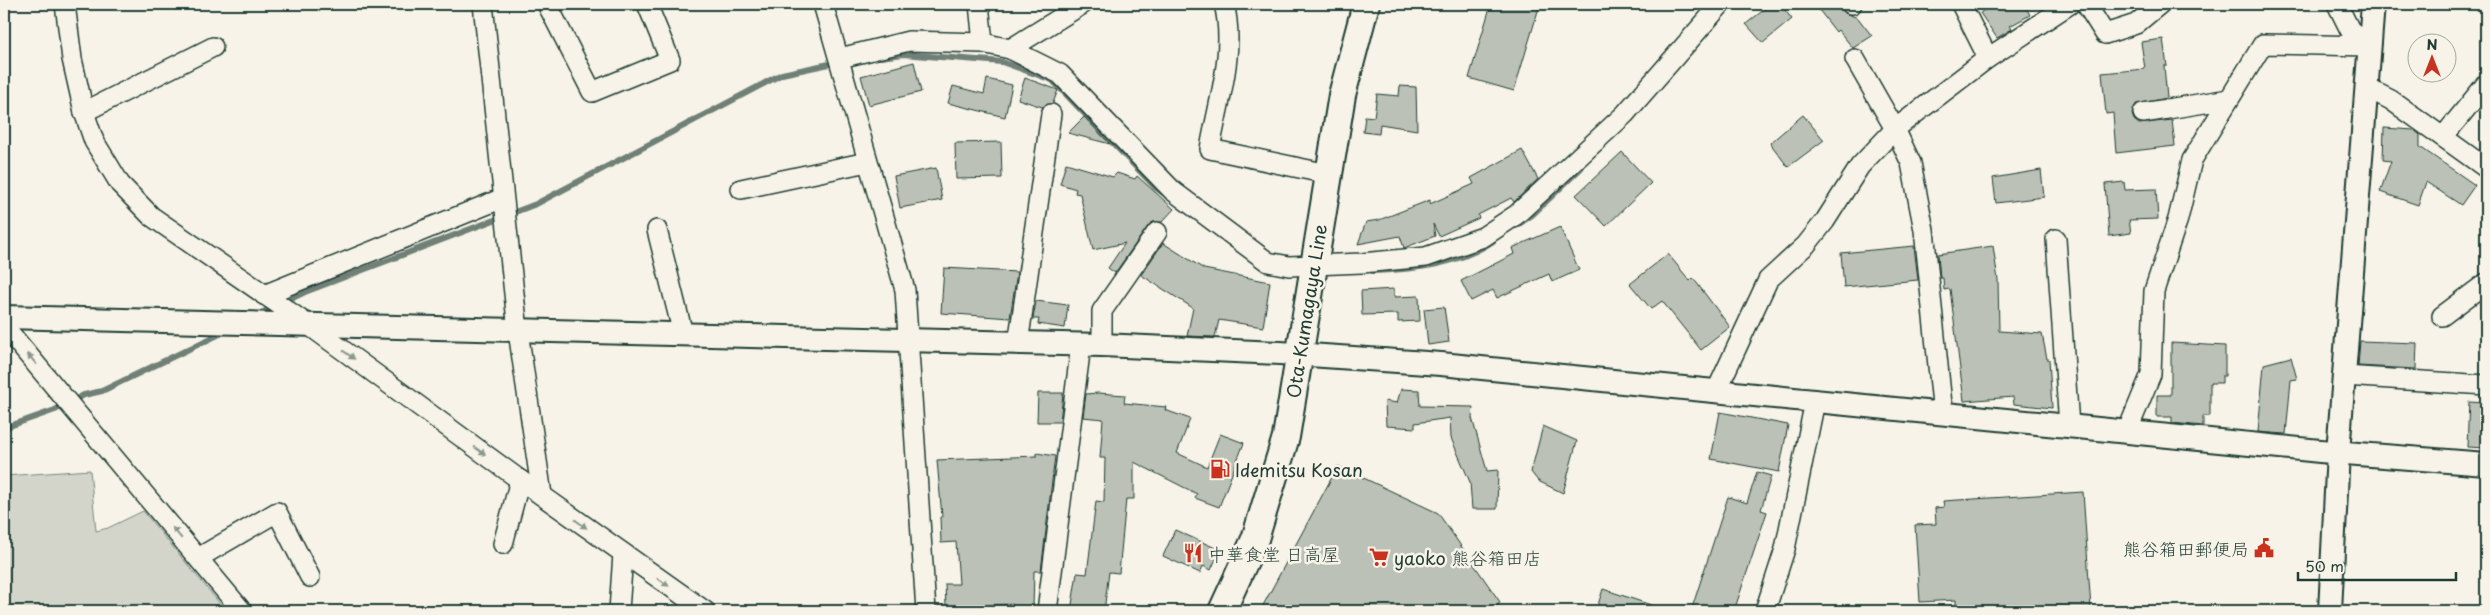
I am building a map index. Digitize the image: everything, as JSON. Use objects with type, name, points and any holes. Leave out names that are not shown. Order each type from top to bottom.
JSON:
[{"type":"main road","name":"Ota-Kumagaya Line","points":[[1222,611],[1255,538],[1286,437],[1342,95],[1366,4]]},
{"type":"street","points":[[65,4],[72,59],[84,112],[94,141],[120,184],[151,216],[310,326],[520,480],[705,611]]},
{"type":"street","points":[[483,4],[518,331],[542,495]]},
{"type":"street","points":[[547,4],[592,92],[670,60],[647,4]]},
{"type":"street","points":[[823,4],[905,290],[926,611]]},
{"type":"street","points":[[979,4],[983,43]]},
{"type":"street","points":[[1010,49],[1082,4]]},
{"type":"street","points":[[1224,4],[1227,18],[1227,54],[1210,149],[1328,174]]},
{"type":"street","points":[[840,58],[909,41],[983,43],[1010,49],[1060,74],[1173,191],[1268,262],[1289,266],[1312,274],[1426,257],[1482,236],[1516,215],[1625,114],[1721,4]]},
{"type":"street","points":[[1961,4],[1988,58]]},
{"type":"street","points":[[1716,392],[1768,280],[1806,244],[1825,222],[1860,166],[1895,129],[1988,58],[2070,4]]},
{"type":"street","points":[[2086,4],[2105,34],[2136,24],[2160,4]]},
{"type":"street","points":[[2337,4],[2350,30],[2370,46]]},
{"type":"street","points":[[2330,611],[2338,452],[2372,4]]},
{"type":"street","points":[[2127,432],[2151,374],[2154,291],[2178,219],[2192,160],[2263,44],[2370,46]]},
{"type":"street","points":[[84,112],[214,47]]},
{"type":"street","points":[[1855,59],[1912,163],[1924,230],[1943,414]]},
{"type":"street","points":[[2443,137],[2486,84]]},
{"type":"street","points":[[2367,88],[2391,100],[2486,168]]},
{"type":"street","points":[[2142,113],[2229,99]]},
{"type":"street","points":[[1018,344],[1051,114]]},
{"type":"street","points":[[741,189],[867,162]]},
{"type":"street","points":[[265,296],[503,199]]},
{"type":"street","points":[[657,230],[683,334]]},
{"type":"street","points":[[1048,611],[1091,345],[1102,310],[1157,232]]},
{"type":"street","points":[[2056,239],[2069,426]]},
{"type":"street","points":[[2442,316],[2486,283]]},
{"type":"street","points":[[4,317],[1091,345],[1299,354],[1441,364],[2127,432],[2486,464]]},
{"type":"street","points":[[4,326],[242,611]]},
{"type":"street","points":[[2344,376],[2486,385]]},
{"type":"street","points":[[1765,611],[1785,549],[1816,401]]},
{"type":"street","points":[[503,544],[520,480]]},
{"type":"street","points":[[198,558],[277,512],[310,577]]},
{"type":"street","points":[[618,611],[623,554]]},
{"type":"shaded area","points":[[90,470],[96,531],[108,528],[143,511],[226,611],[4,611],[4,476]]},
{"type":"building","points":[[1491,4],[1540,4],[1514,91],[1469,78]]},
{"type":"building","points":[[1771,4],[1780,4],[1792,19],[1763,43],[1746,24]]},
{"type":"building","points":[[1828,4],[1840,4],[1845,13],[1858,18],[1872,36],[1853,48],[1838,30],[1836,32],[1819,10]]},
{"type":"building","points":[[1993,4],[2024,4],[2030,15],[2010,26],[2012,29],[1997,38],[1980,13]]},
{"type":"building","points":[[2163,39],[2167,66],[2164,66],[2167,98],[2136,104],[2132,114],[2134,120],[2139,124],[2172,120],[2175,146],[2116,153],[2113,113],[2106,114],[2102,73],[2145,69],[2141,42]]},
{"type":"building","points":[[914,62],[921,92],[869,105],[861,76]]},
{"type":"building","points":[[1025,78],[1058,90],[1053,103],[1042,107],[1018,99]]},
{"type":"building","points":[[987,79],[1012,85],[1005,117],[948,103],[953,86],[984,94]]},
{"type":"building","points":[[1400,86],[1416,87],[1417,130],[1380,124],[1379,134],[1363,132],[1365,116],[1374,117],[1377,94],[1399,96]]},
{"type":"building","points":[[1803,115],[1824,140],[1788,167],[1770,143]]},
{"type":"building","points":[[1084,117],[1110,144],[1068,133]]},
{"type":"building","points":[[2384,128],[2414,130],[2420,135],[2420,147],[2475,185],[2461,205],[2426,182],[2418,205],[2380,192],[2391,161],[2383,160]]},
{"type":"building","points":[[1001,142],[1002,178],[956,179],[955,143]]},
{"type":"building","points":[[1522,150],[1538,179],[1514,202],[1511,198],[1478,215],[1479,218],[1439,236],[1433,224],[1435,236],[1404,248],[1400,236],[1358,244],[1366,222],[1379,220],[1430,200],[1430,204],[1474,184],[1471,178]]},
{"type":"building","points":[[1622,152],[1651,183],[1606,226],[1576,195]]},
{"type":"building","points":[[1066,163],[1113,177],[1117,173],[1135,179],[1137,176],[1174,209],[1162,222],[1153,222],[1148,226],[1115,273],[1108,268],[1125,243],[1093,250],[1080,194],[1075,193],[1076,189],[1060,184]]},
{"type":"building","points":[[936,168],[942,200],[900,208],[894,176]]},
{"type":"building","points":[[2041,170],[2044,197],[1996,203],[1993,178]]},
{"type":"building","points":[[2124,182],[2125,190],[2156,189],[2158,219],[2129,220],[2131,233],[2109,236],[2105,184]]},
{"type":"building","points":[[1560,227],[1579,270],[1552,282],[1549,274],[1497,298],[1493,290],[1471,301],[1461,281],[1514,254],[1512,248]]},
{"type":"building","points":[[1163,243],[1204,269],[1270,282],[1263,327],[1219,320],[1215,337],[1187,336],[1193,308],[1141,275]]},
{"type":"building","points":[[1914,246],[1918,280],[1844,287],[1841,253]]},
{"type":"building","points":[[1993,246],[1998,280],[1999,331],[2042,334],[2047,359],[2049,359],[2052,408],[2014,404],[2013,397],[1964,401],[1950,289],[1944,290],[1943,278],[1940,278],[1938,254]]},
{"type":"building","points":[[1668,254],[1690,281],[1693,278],[1730,327],[1701,350],[1662,301],[1651,309],[1630,284]]},
{"type":"building","points":[[944,268],[1017,272],[1010,318],[941,313]]},
{"type":"building","points":[[1394,289],[1394,297],[1419,296],[1420,321],[1398,322],[1398,314],[1362,315],[1361,291]]},
{"type":"building","points":[[1036,301],[1068,305],[1065,328],[1038,324],[1039,319],[1033,319]]},
{"type":"building","points":[[1444,307],[1449,342],[1428,345],[1424,309]]},
{"type":"building","points":[[2360,341],[2417,343],[2416,369],[2358,366]]},
{"type":"building","points":[[2171,343],[2225,346],[2225,376],[2222,376],[2222,383],[2210,383],[2210,416],[2203,416],[2203,426],[2172,423],[2172,417],[2157,417],[2157,395],[2171,395]]},
{"type":"building","points":[[2291,357],[2297,379],[2291,380],[2286,434],[2258,432],[2264,364]]},
{"type":"building","points":[[1401,389],[1419,390],[1420,406],[1473,407],[1472,418],[1487,471],[1498,470],[1497,509],[1472,509],[1470,482],[1451,438],[1450,418],[1415,423],[1415,428],[1386,426],[1385,401],[1397,403]]},
{"type":"building","points":[[1038,393],[1063,393],[1060,422],[1037,422]]},
{"type":"building","points":[[1086,394],[1125,395],[1124,403],[1166,407],[1165,410],[1190,419],[1177,453],[1207,467],[1220,434],[1244,443],[1219,507],[1195,498],[1197,494],[1134,462],[1134,499],[1126,499],[1119,573],[1109,572],[1104,611],[1071,611],[1077,573],[1087,574],[1096,501],[1104,502],[1105,458],[1100,458],[1103,419],[1083,417]]},
{"type":"building","points":[[2469,402],[2486,403],[2486,448],[2467,447]]},
{"type":"building","points":[[1720,412],[1788,425],[1779,472],[1711,459]]},
{"type":"building","points":[[1543,426],[1577,441],[1563,493],[1538,481],[1531,472]]},
{"type":"building","points":[[1037,453],[1055,456],[1041,571],[1034,571],[1033,608],[1013,607],[1013,604],[946,607],[945,584],[959,584],[956,542],[941,543],[940,517],[942,517],[937,460],[1037,456]]},
{"type":"building","name":"yaoko 熊谷箱田店","points":[[1338,466],[1438,513],[1500,602],[1495,611],[1260,611]]},
{"type":"building","points":[[1757,472],[1771,476],[1761,510],[1767,512],[1734,611],[1691,611],[1728,497],[1747,503]]},
{"type":"building","points":[[2083,492],[2091,609],[1956,611],[1956,600],[1920,602],[1915,525],[1936,524],[1935,508],[1944,507],[1943,501]]},
{"type":"building","points":[[1175,530],[1220,550],[1211,570],[1203,566],[1200,573],[1163,556]]},
{"type":"building","points":[[1603,589],[1660,608],[1660,611],[1596,611]]},
{"type":"waterway","points":[[881,57],[903,54],[1002,62],[1052,80],[1155,187],[1166,195]]},
{"type":"waterway","points":[[255,316],[305,292],[536,204],[782,74],[834,63]]},
{"type":"waterway","points":[[1516,226],[1532,215],[1581,168]]},
{"type":"waterway","points":[[1373,271],[1405,269],[1451,261],[1480,249],[1493,241]]},
{"type":"waterway","points":[[4,428],[55,410],[84,395],[102,391],[226,331]]},
{"type":"place","name":"Idemitsu Kosan","points":[[1220,469]]},
{"type":"place","name":"熊谷箱田郵便局","points":[[2264,548]]},
{"type":"place","name":"中華食堂 日高屋","points":[[1193,553]]},
{"type":"place","name":"yaoko 熊谷箱田店","points":[[1379,557]]}]
